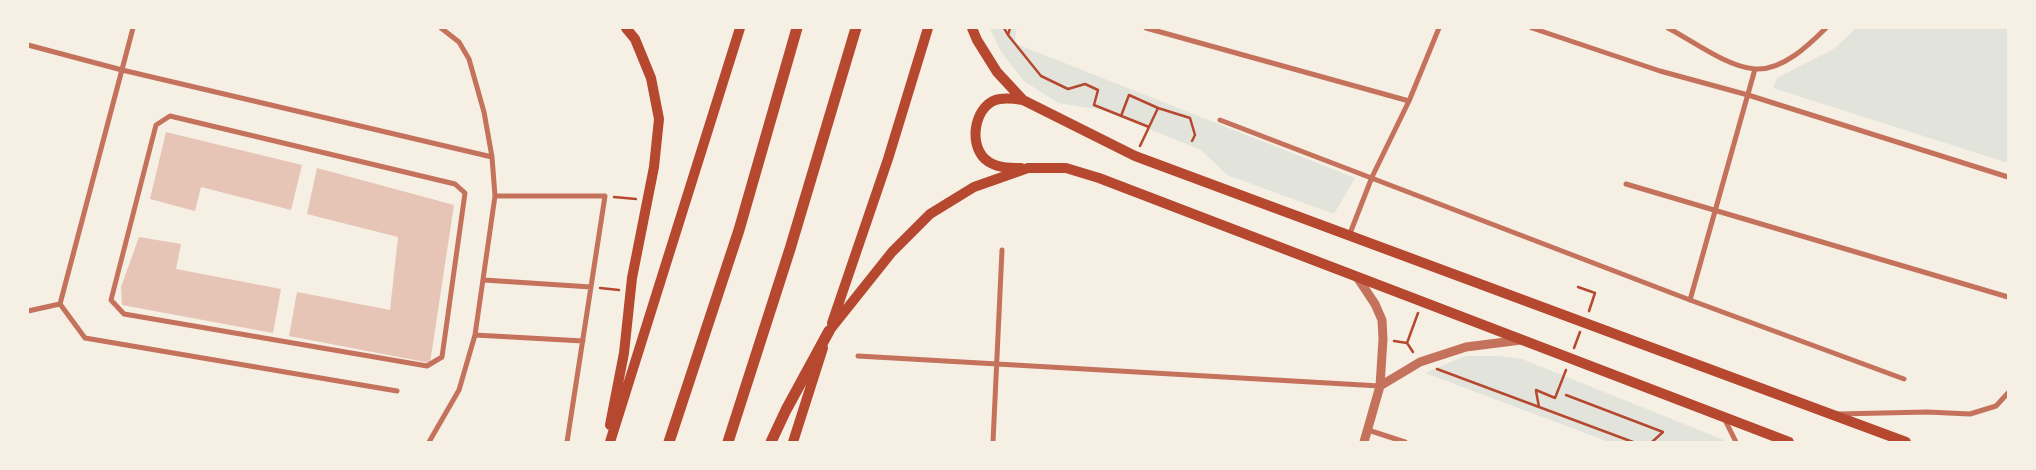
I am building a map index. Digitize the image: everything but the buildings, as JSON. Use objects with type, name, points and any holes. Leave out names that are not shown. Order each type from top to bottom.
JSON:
[{"type":"highway","points":[[669,442],[739,230],[797,28]]},
{"type":"highway","points":[[728,442],[790,249],[856,28]]},
{"type":"highway","points":[[771,442],[786,410],[829,331]]},
{"type":"main road","points":[[606,442],[624,353],[631,291],[654,167],[659,119],[652,78],[635,39],[626,28]]},
{"type":"main road","points":[[610,442],[740,28]]},
{"type":"main road","points":[[793,442],[888,159],[928,28]]},
{"type":"main road","points":[[972,28],[976,40],[997,72],[1023,100],[1135,156],[1906,442]]},
{"type":"main road","points":[[1023,100],[998,99],[985,108],[975,126],[975,145],[985,159],[1000,168],[1066,168],[1789,442]]},
{"type":"main road","points":[[829,331],[892,252],[930,214],[974,187],[1028,168]]},
{"type":"street","points":[[60,304],[133,28]]},
{"type":"street","points":[[429,442],[459,390],[475,335],[495,196],[492,157],[484,112],[469,59],[459,42],[441,28]]},
{"type":"street","points":[[1146,28],[1410,101]]},
{"type":"street","points":[[1349,236],[1372,177],[1410,101],[1439,28]]},
{"type":"street","points":[[1532,28],[1660,71],[1748,95],[2008,177]]},
{"type":"street","points":[[1668,28],[1730,63],[1755,69],[1777,65],[1810,44],[1826,28]]},
{"type":"street","points":[[28,45],[122,70],[492,157]]},
{"type":"street","points":[[1690,300],[1755,69]]},
{"type":"street","points":[[170,116],[455,184],[465,193],[442,357],[427,366],[124,314],[111,300],[156,125],[170,116]]},
{"type":"street","points":[[1220,120],[1690,300],[1904,379]]},
{"type":"street","points":[[1626,184],[2008,297]]},
{"type":"street","points":[[495,196],[605,196],[567,442]]},
{"type":"street","points":[[993,442],[1002,250]]},
{"type":"street","points":[[1357,277],[1375,304],[1382,320],[1383,339],[1380,386],[1364,442]]},
{"type":"street","points":[[484,280],[591,287]]},
{"type":"street","points":[[28,311],[60,304]]},
{"type":"street","points":[[60,304],[85,338],[397,391]]},
{"type":"street","points":[[475,335],[583,341]]},
{"type":"street","points":[[858,356],[1380,386],[1420,362],[1466,347],[1521,340]]},
{"type":"street","points":[[1831,414],[1926,412],[1970,414],[1996,406],[2008,393]]},
{"type":"street","points":[[1724,418],[1736,442]]},
{"type":"street","points":[[1368,430],[1405,442]]},
{"type":"path","points":[[1004,28],[1041,76],[1068,89],[1085,84],[1098,90],[1094,104],[1149,127]]},
{"type":"path","points":[[1008,35],[1010,28]]},
{"type":"path","points":[[1121,116],[1129,95],[1158,108],[1190,118],[1195,135],[1192,141]]},
{"type":"path","points":[[1135,156],[1158,108]]},
{"type":"path","points":[[605,196],[648,200]]},
{"type":"path","points":[[591,287],[631,291]]},
{"type":"path","points":[[1578,287],[1595,293]]},
{"type":"path","points":[[1408,343],[1422,302]]},
{"type":"path","points":[[1383,339],[1408,343],[1420,362],[1633,442]]},
{"type":"path","points":[[1539,407],[1536,390],[1555,398]]},
{"type":"path","points":[[1566,395],[1663,432],[1652,442]]},
{"type":"shaded area","points":[[990,28],[1017,28],[1014,43],[1355,178],[1334,214],[1227,175],[1201,150],[1103,110],[1058,103],[1024,81],[1001,52]]},
{"type":"shaded area","points":[[1856,28],[2008,28],[2008,163],[1773,88],[1777,78],[1835,48]]},
{"type":"shaded area","points":[[1465,356],[1498,356],[1522,359],[1726,442],[1609,442],[1425,373]]}]
